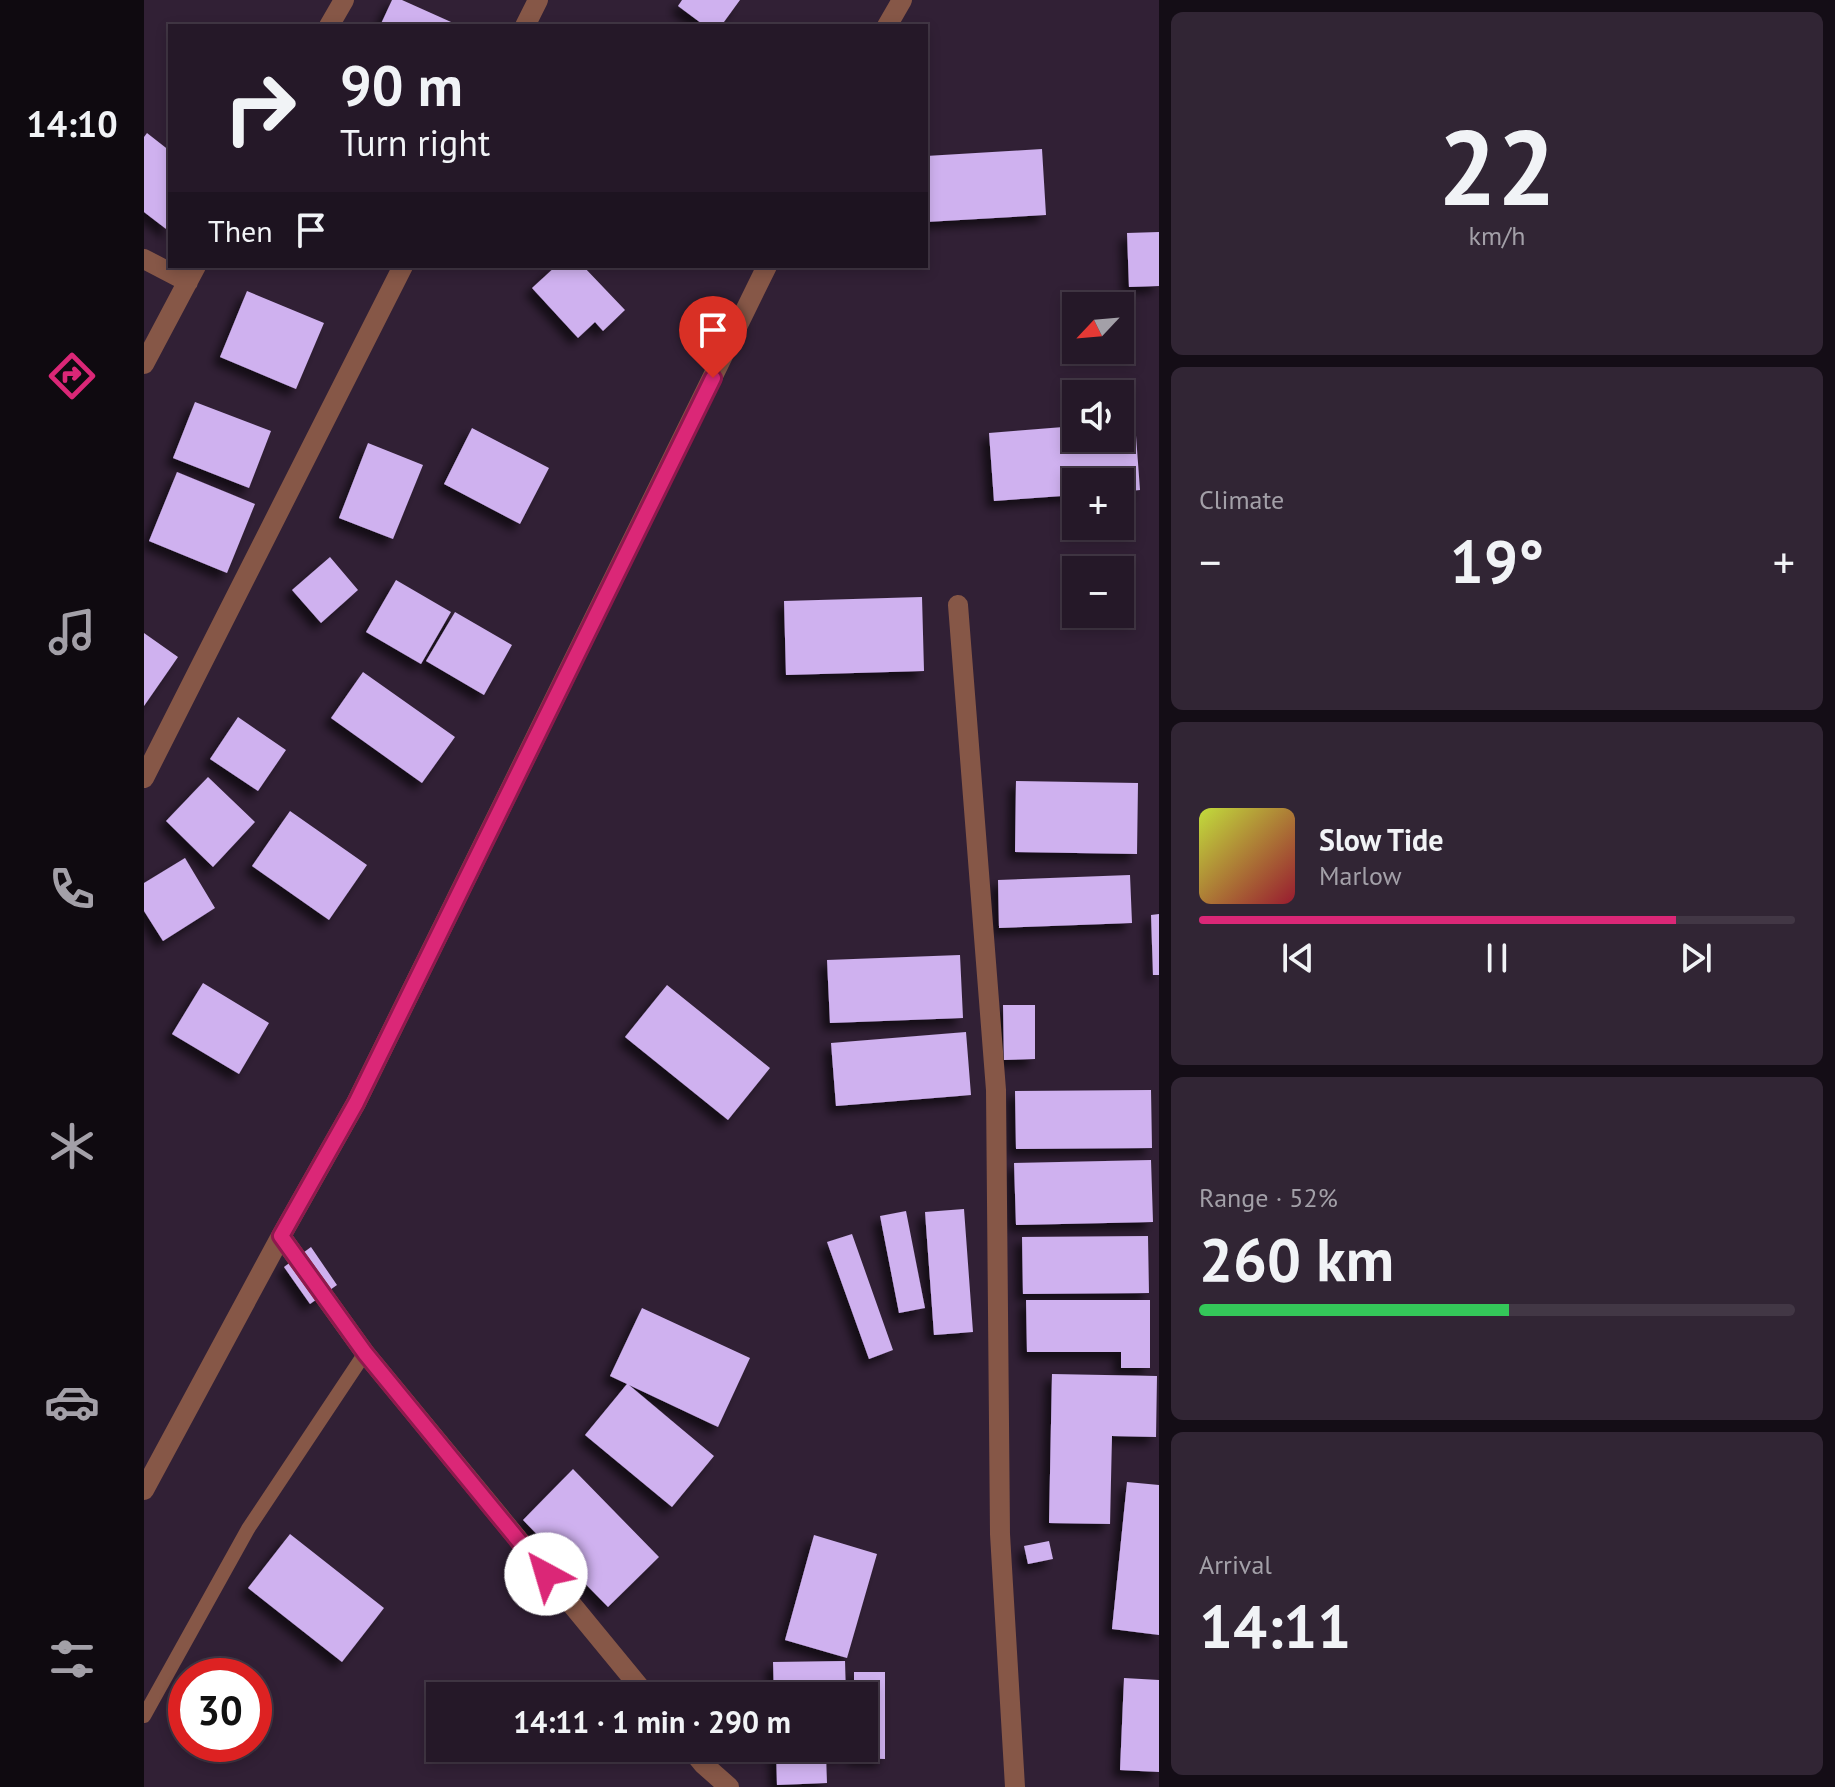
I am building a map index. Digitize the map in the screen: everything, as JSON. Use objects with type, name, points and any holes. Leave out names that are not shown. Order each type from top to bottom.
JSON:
[{"type":"street","points":[[330,24],[344,0]]},
{"type":"street","points":[[526,24],[538,0]]},
{"type":"street","points":[[888,24],[902,0]]},
{"type":"street","points":[[144,259],[168,266]]},
{"type":"street","points":[[144,364],[192,274],[173,268]]},
{"type":"street","points":[[144,778],[402,268]]},
{"type":"street","points":[[144,1490],[356,1103],[766,268]]},
{"type":"street","points":[[958,605],[996,1090],[1000,1534],[1015,1787]]},
{"type":"street","points":[[281,1236],[365,1353],[635,1682]]},
{"type":"street","points":[[701,1762],[729,1787]]},
{"type":"lane","points":[[144,1716],[248,1529],[365,1353]]},
{"type":"building","points":[[392,0],[402,0],[456,24],[381,24]]},
{"type":"building","points":[[682,0],[740,0],[722,24],[702,24],[678,6]]},
{"type":"building","points":[[147,133],[168,149],[168,230],[144,212],[144,137]]},
{"type":"building","points":[[1042,149],[1046,215],[928,222],[928,156]]},
{"type":"building","points":[[1159,232],[1159,286],[1129,287],[1127,233]]},
{"type":"building","points":[[554,268],[585,268],[625,310],[603,331],[595,322],[578,338],[532,288]]},
{"type":"building","points":[[247,291],[324,323],[296,389],[220,357]]},
{"type":"building","points":[[195,402],[271,431],[249,488],[173,458]]},
{"type":"building","points":[[1134,422],[1140,490],[1134,491],[1134,468],[1062,468],[1062,496],[994,501],[989,433],[1062,427],[1062,452],[1134,452]]},
{"type":"building","points":[[472,428],[549,468],[520,524],[444,484]]},
{"type":"building","points":[[368,443],[423,465],[393,539],[339,518]]},
{"type":"building","points":[[177,472],[255,504],[227,573],[149,541]]},
{"type":"building","points":[[330,557],[358,590],[321,623],[292,590]]},
{"type":"building","points":[[396,580],[451,612],[421,664],[366,632]]},
{"type":"building","points":[[922,597],[924,671],[786,675],[784,601]]},
{"type":"building","points":[[455,612],[512,645],[484,695],[426,661]]},
{"type":"building","points":[[144,633],[178,657],[144,706]]},
{"type":"building","points":[[363,672],[455,737],[422,783],[331,718]]},
{"type":"building","points":[[238,717],[286,750],[258,791],[210,759]]},
{"type":"building","points":[[208,777],[255,822],[213,867],[166,821]]},
{"type":"building","points":[[1016,781],[1138,783],[1137,854],[1015,852]]},
{"type":"building","points":[[290,811],[367,865],[329,920],[252,866]]},
{"type":"building","points":[[185,858],[215,908],[163,941],[144,911],[144,883]]},
{"type":"building","points":[[1130,875],[1132,923],[999,928],[998,880]]},
{"type":"building","points":[[1159,914],[1159,975],[1153,975],[1151,915]]},
{"type":"building","points":[[960,955],[963,1018],[830,1023],[827,960]]},
{"type":"building","points":[[203,983],[269,1023],[239,1074],[172,1034]]},
{"type":"building","points":[[667,985],[770,1068],[728,1120],[625,1037]]},
{"type":"building","points":[[1003,1005],[1035,1005],[1035,1059],[1004,1060]]},
{"type":"building","points":[[966,1032],[971,1095],[836,1106],[831,1043]]},
{"type":"building","points":[[1151,1090],[1152,1148],[1016,1149],[1015,1091]]},
{"type":"building","points":[[1151,1160],[1153,1222],[1016,1225],[1014,1163]]},
{"type":"building","points":[[964,1209],[973,1332],[934,1335],[925,1212]]},
{"type":"building","points":[[906,1211],[925,1308],[899,1313],[880,1216]]},
{"type":"building","points":[[852,1234],[893,1350],[869,1359],[827,1242]]},
{"type":"building","points":[[1148,1236],[1149,1293],[1023,1294],[1022,1237]]},
{"type":"building","points":[[311,1247],[337,1285],[310,1304],[284,1267]]},
{"type":"building","points":[[1026,1300],[1150,1300],[1150,1368],[1121,1368],[1121,1352],[1027,1352]]},
{"type":"building","points":[[642,1308],[750,1358],[718,1427],[629,1385],[714,1456],[672,1507],[585,1435],[627,1384],[610,1376]]},
{"type":"building","points":[[1052,1374],[1157,1376],[1156,1437],[1112,1436],[1110,1524],[1049,1523]]},
{"type":"building","points":[[573,1469],[659,1557],[608,1607],[523,1520]]},
{"type":"building","points":[[1127,1482],[1159,1485],[1159,1635],[1112,1629]]},
{"type":"building","points":[[290,1534],[384,1608],[342,1662],[248,1588]]},
{"type":"building","points":[[814,1535],[877,1554],[847,1658],[785,1640]]},
{"type":"building","points":[[1049,1541],[1053,1559],[1028,1564],[1024,1546]]},
{"type":"building","points":[[845,1661],[846,1682],[774,1682],[773,1662]]},
{"type":"building","points":[[854,1672],[885,1672],[885,1759],[878,1759],[878,1682],[854,1682]]},
{"type":"building","points":[[1124,1678],[1159,1680],[1159,1772],[1120,1770]]},
{"type":"building","points":[[776,1762],[826,1762],[827,1783],[777,1785]]},
{"type":"route","points":[[546,1574],[365,1353],[281,1236],[356,1103],[713,378]]}]
